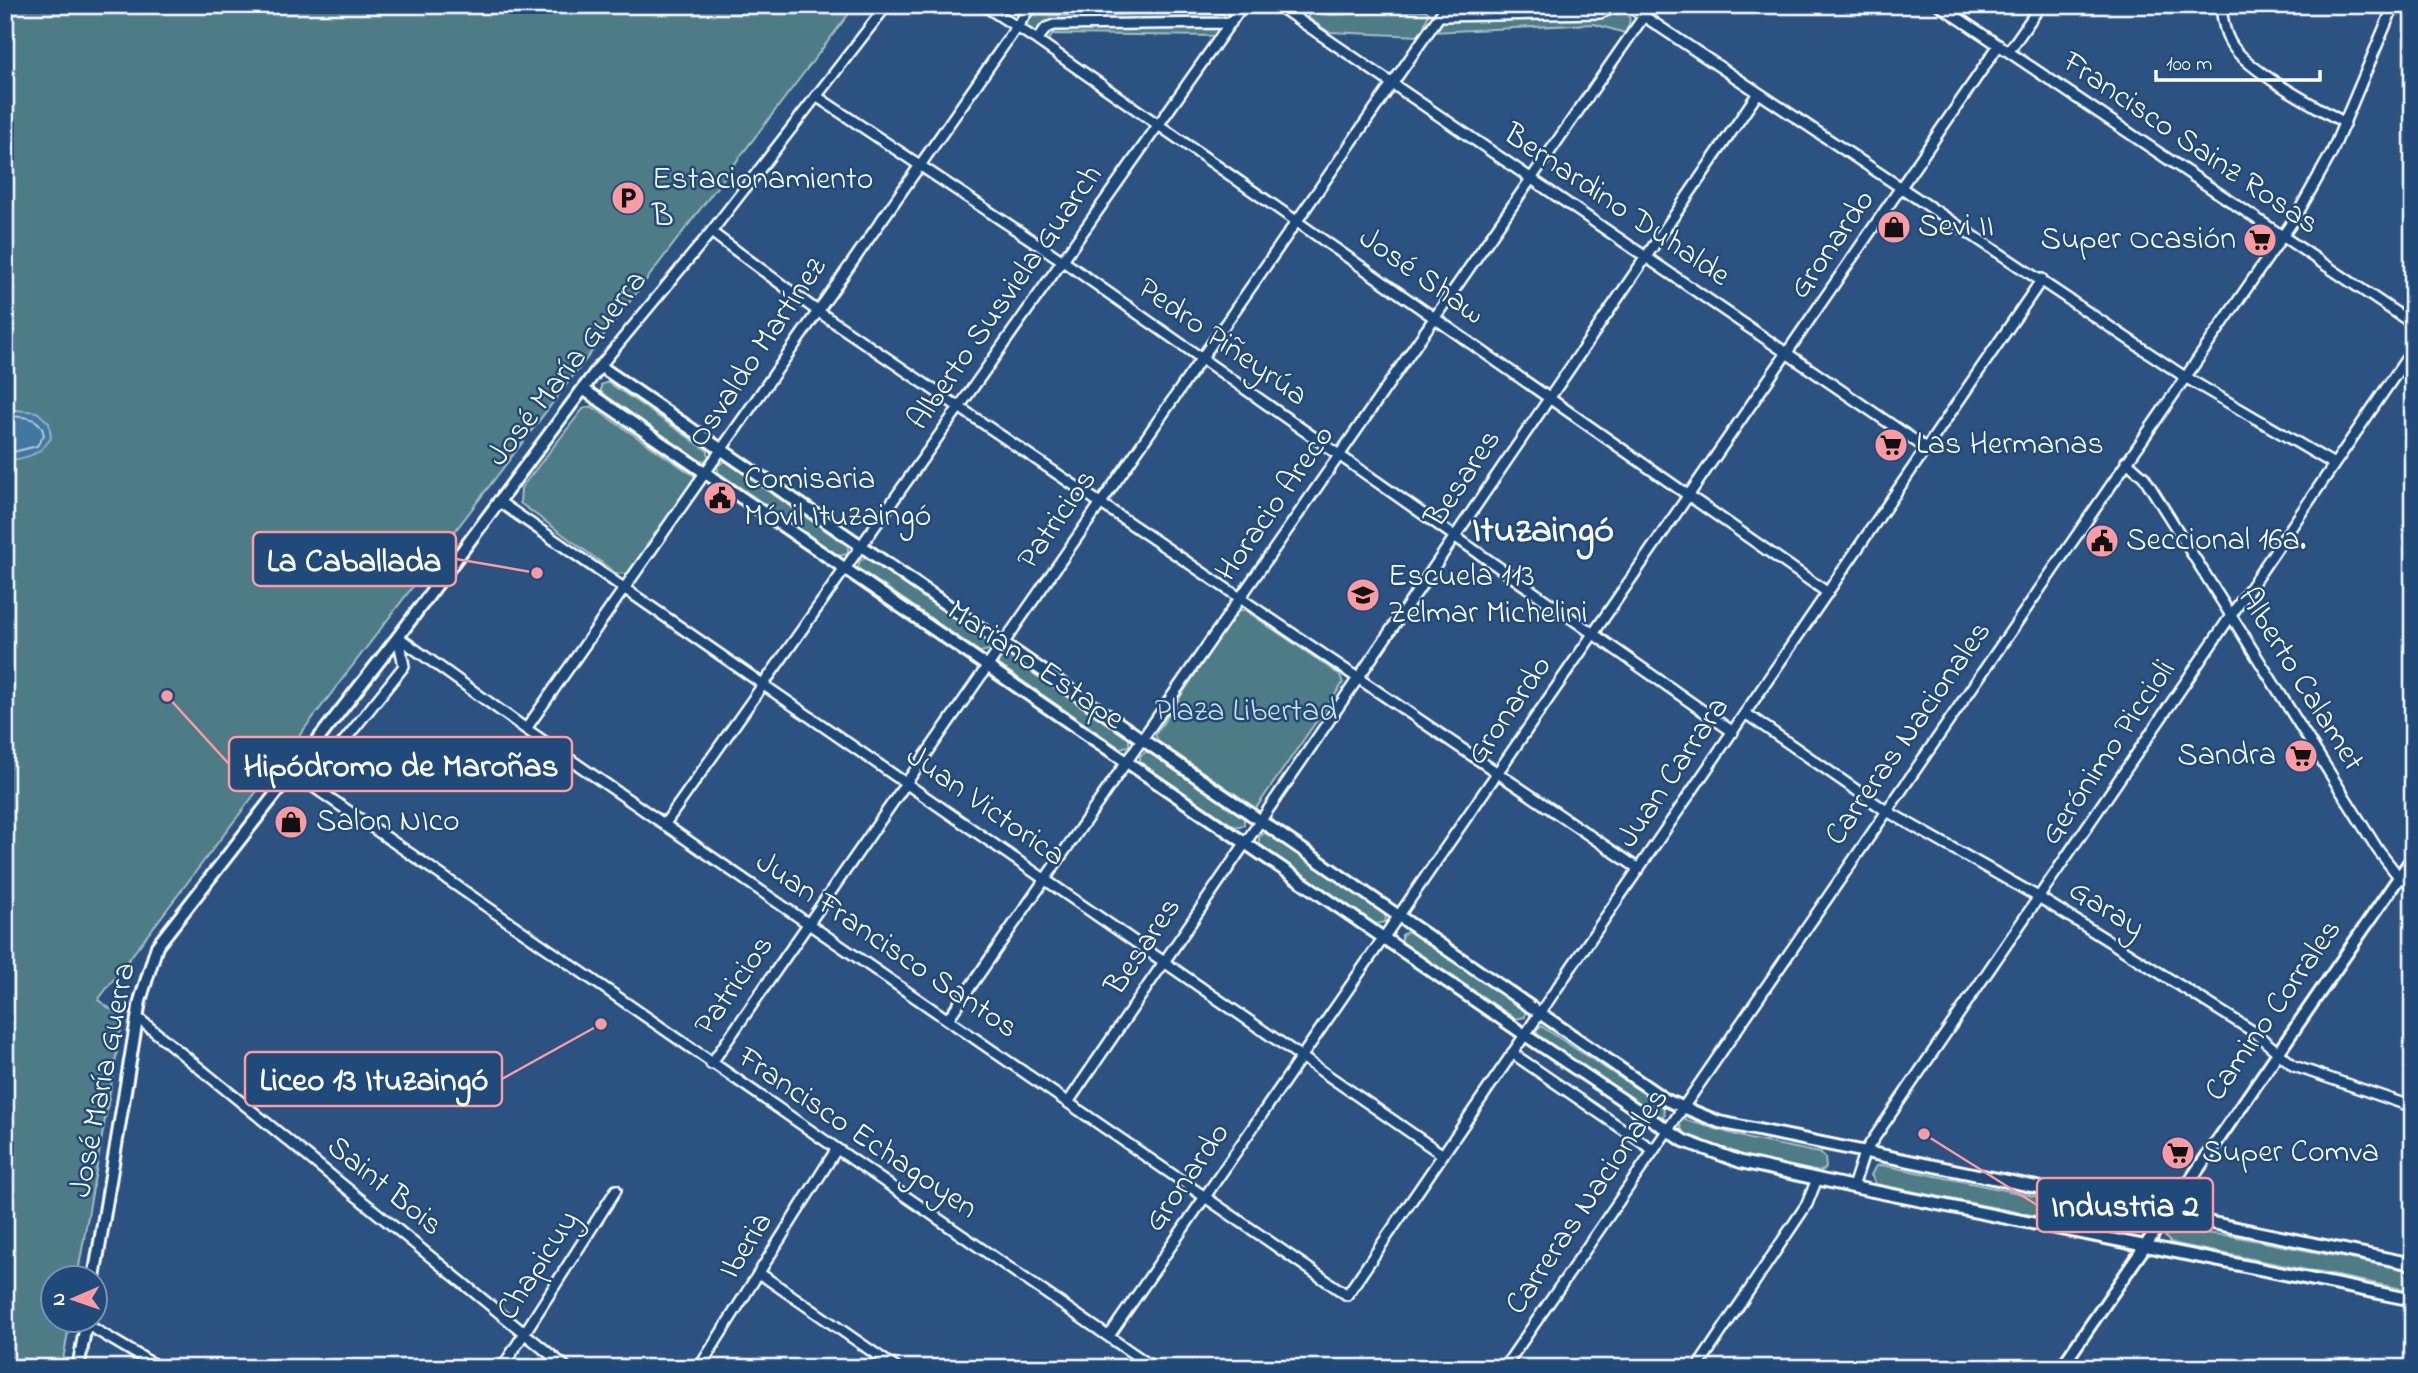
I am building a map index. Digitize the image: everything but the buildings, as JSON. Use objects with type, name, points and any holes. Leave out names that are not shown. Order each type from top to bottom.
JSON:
[{"type":"street","name":"José María Guerra","points":[[97,1264],[138,1018],[157,946],[397,637],[600,366],[711,232],[887,5]]},
{"type":"street","name":"José Shaw","points":[[983,5],[1159,124],[1828,593]]},
{"type":"street","name":"Osvaldo Martínez","points":[[526,730],[706,474],[816,310],[1032,5]]},
{"type":"street","name":"Alberto Susviela Guarch","points":[[664,825],[1243,5]]},
{"type":"street","name":"Bernardino Duhalde","points":[[1277,5],[1927,449]]},
{"type":"street","name":"Patricios","points":[[711,1063],[1099,503],[1299,222],[1447,5]]},
{"type":"street","points":[[1440,16],[1600,13],[1625,5],[2042,279],[2185,377],[2332,463]]},
{"type":"street","name":"Francisco Sainz Rosas","points":[[1939,5],[2413,324]]},
{"type":"street","points":[[2009,51],[2041,5]]},
{"type":"street","points":[[2221,5],[2229,42],[2238,52],[2277,82],[2345,123]]},
{"type":"street","name":"Carreras Nacionales","points":[[1504,1368],[1885,810],[2283,235],[2320,177],[2394,5]]},
{"type":"street","name":"Horacio Areco","points":[[948,1019],[1644,16]]},
{"type":"street","points":[[1038,40],[1046,28],[1054,26],[1231,23]]},
{"type":"street","name":"Gronardo","points":[[1109,1336],[1999,45]]},
{"type":"street","name":"Besares","points":[[1069,1101],[1758,93]]},
{"type":"street","name":"Pedro Piñeyrúa","points":[[816,96],[1063,261],[1733,732]]},
{"type":"street","points":[[711,232],[816,310],[960,406],[1239,600],[1359,677],[1496,774],[1639,869]]},
{"type":"street","name":"Juan Carrara","points":[[1347,1295],[2042,279]]},
{"type":"street","name":"Gerónimo Piccioli","points":[[1853,1187],[1864,1153],[2232,617],[2332,463],[2413,349]]},
{"type":"street","name":"Mariano Estape","points":[[600,366],[1666,1100],[1719,1122],[2413,1264]]},
{"type":"street","name":"Mariano Estape","points":[[583,389],[1667,1131],[1730,1158],[1817,1180],[2413,1300]]},
{"type":"street","name":"Alberto Calamet","points":[[2126,461],[2144,477],[2378,850],[2399,877],[2413,884]]},
{"type":"street","name":"Juan Victorica","points":[[498,501],[1443,1155]]},
{"type":"street","points":[[305,781],[321,770],[404,666],[397,637]]},
{"type":"street","name":"Juan Francisco Santos","points":[[397,637],[526,730],[809,922],[1347,1295]]},
{"type":"street","name":"Garay","points":[[1745,713],[1885,810],[2040,898],[2254,1032],[2294,1066],[2413,1107]]},
{"type":"street","name":"Francisco Echagoyen","points":[[292,772],[1154,1368]]},
{"type":"street","name":"Camino Corrales","points":[[2061,1368],[2413,857]]},
{"type":"street","name":"Saint Bois","points":[[138,1018],[568,1368]]},
{"type":"street","points":[[1513,1053],[1653,1150]]},
{"type":"street","name":"Iberia","points":[[699,1368],[836,1150]]},
{"type":"street","points":[[1697,1368],[1807,1204],[1817,1180]]},
{"type":"street","name":"Chapicuy","points":[[502,1368],[616,1190]]},
{"type":"street","points":[[759,1273],[896,1368]]},
{"type":"street","points":[[78,1368],[85,1334]]},
{"type":"street","points":[[106,1334],[160,1368]]},
{"type":"green space","points":[[5,5],[844,5],[851,11],[98,1000],[123,1018],[79,1264],[38,1264],[38,1334],[68,1334],[62,1365],[22,1358],[15,1368],[5,1368]]},
{"type":"green space","points":[[1618,5],[1626,11],[1630,20],[1625,33],[1594,24],[1433,32],[1449,7]]},
{"type":"green space","points":[[1425,10],[1429,13],[1420,36],[1329,32],[1307,17],[1312,12],[1333,15]]},
{"type":"green space","points":[[1216,11],[1225,16],[1217,36],[1053,34],[1047,43],[1032,32],[1026,22],[1028,15],[1096,16]]},
{"type":"green space","points":[[608,382],[708,451],[708,458],[705,461],[697,459],[601,392],[601,385]]},
{"type":"green space","points":[[591,406],[696,477],[630,573],[617,574],[520,503],[521,488],[583,409]]},
{"type":"green space","points":[[725,461],[848,546],[848,554],[839,556],[718,472],[717,466]]},
{"type":"green space","points":[[866,558],[990,643],[990,650],[980,652],[858,568],[860,560]]},
{"type":"green space","name":"Plaza Libertad","points":[[1238,610],[1245,610],[1340,675],[1343,683],[1256,808],[1159,742],[1155,735]]},
{"type":"green space","points":[[1005,652],[1129,738],[1129,746],[1120,748],[998,664],[998,657]]},
{"type":"green space","points":[[1147,751],[1244,818],[1244,825],[1235,827],[1140,762],[1140,756]]},
{"type":"green space","points":[[1266,832],[1385,914],[1386,922],[1376,924],[1259,844],[1259,837]]},
{"type":"green space","points":[[1410,930],[1525,1010],[1525,1017],[1516,1019],[1402,942],[1402,935]]},
{"type":"green space","points":[[1541,1026],[1663,1106],[1665,1115],[1658,1118],[1541,1039],[1536,1030]]},
{"type":"green space","points":[[1682,1119],[1750,1139],[1820,1153],[1825,1158],[1826,1168],[1816,1172],[1800,1171],[1734,1153],[1683,1133],[1679,1122]]},
{"type":"green space","points":[[1882,1165],[2126,1215],[2129,1221],[2126,1230],[2117,1232],[1876,1184],[1871,1175],[1876,1166]]},
{"type":"green space","points":[[2175,1230],[2232,1236],[2413,1271],[2413,1291],[2171,1243],[2165,1237],[2167,1232]]},
{"type":"water","points":[[5,409],[37,412],[49,423],[51,438],[42,449],[19,459],[5,461]]},
{"type":"place","name":"Estacionamiento B","points":[[628,198]]},
{"type":"place","name":"Sevi II","points":[[1894,227]]},
{"type":"place","name":"Super Ocasión","points":[[2260,240]]},
{"type":"place","name":"Las Hermanas","points":[[1891,445]]},
{"type":"place","name":"Comisaria Móvil Ituzaingó","points":[[720,498]]},
{"type":"place","name":"Seccional 16a.","points":[[2102,541]]},
{"type":"place","name":"La Caballada","points":[[537,573]]},
{"type":"place","name":"Escuela 113 Zelmar Michelini","points":[[1363,595]]},
{"type":"place","name":"Hipódromo de Maroñas","points":[[167,696]]},
{"type":"place","name":"Sandra","points":[[2301,756]]},
{"type":"place","name":"Salon NIco","points":[[291,822]]},
{"type":"place","name":"Liceo 13 Ituzaingó","points":[[601,1024]]},
{"type":"place","name":"Industria 2","points":[[1924,1134]]},
{"type":"place","name":"Super Comva","points":[[2178,1153]]},
{"type":"district","name":"Ituzaingó","points":[[1543,532]]}]
